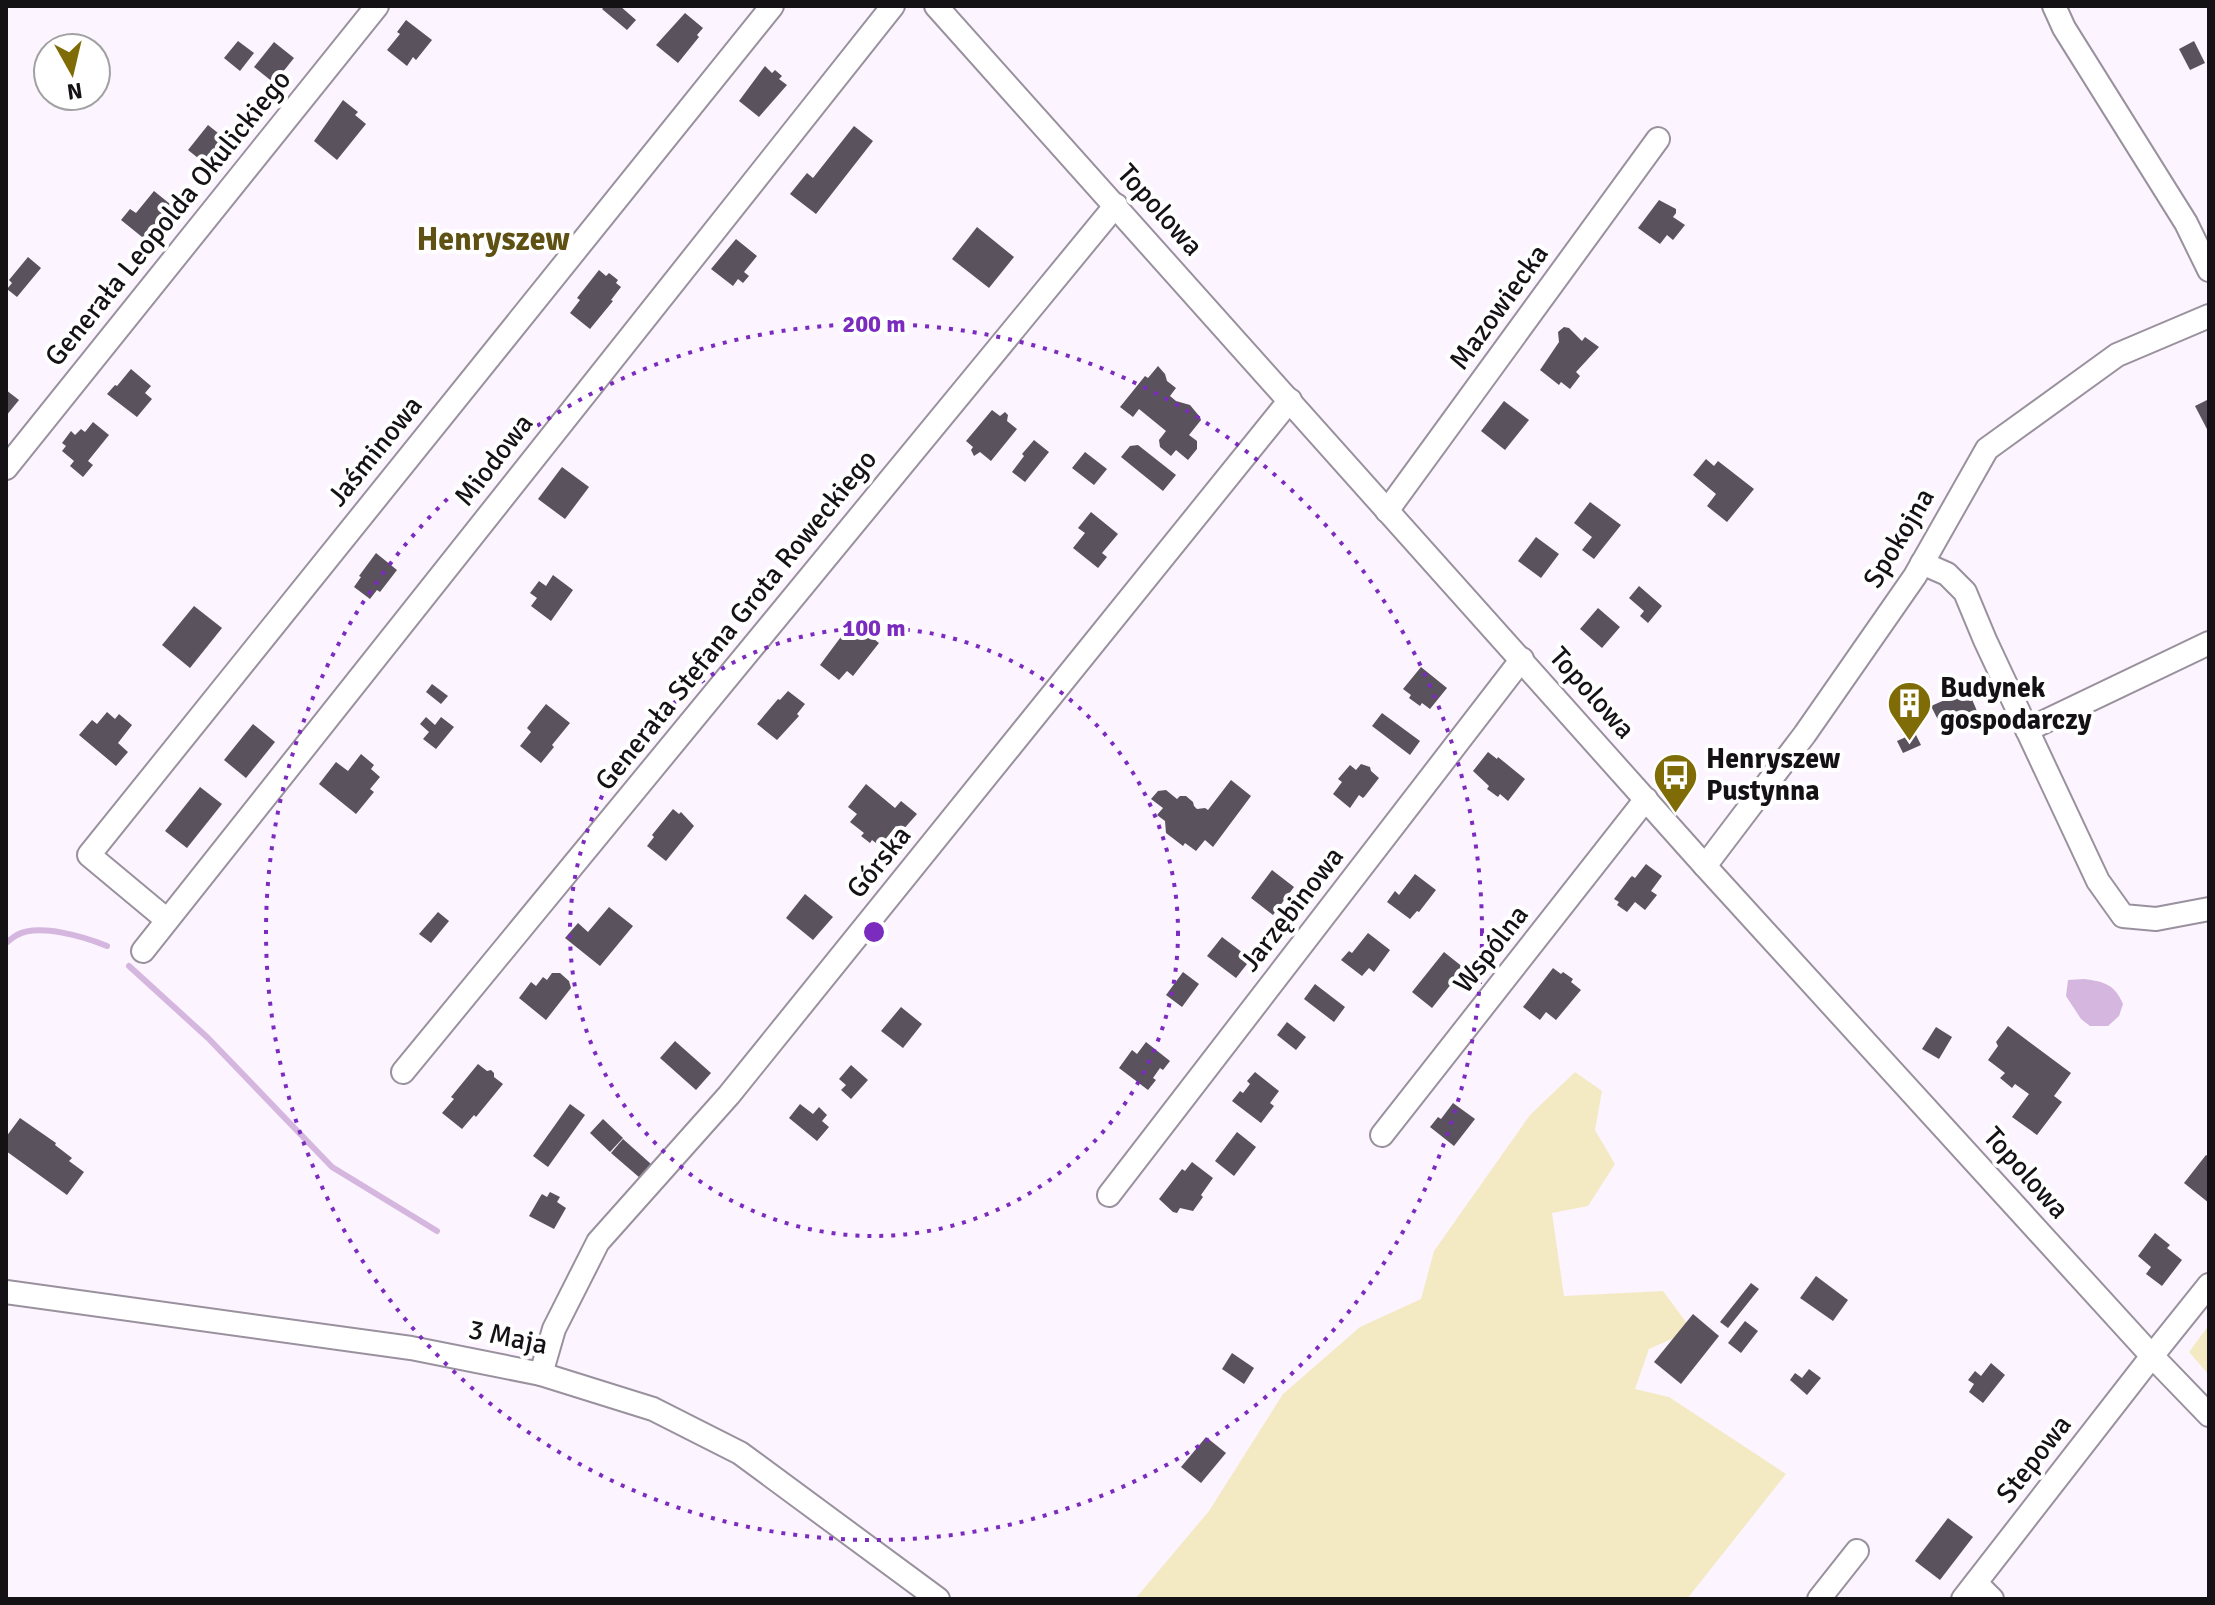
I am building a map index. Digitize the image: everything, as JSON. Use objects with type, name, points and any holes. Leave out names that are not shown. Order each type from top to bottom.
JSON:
[{"type":"street","name":"Generała Leopolda Okulickiego","points":[[6,468],[377,6]]},
{"type":"street","name":"Jaśminowa","points":[[167,920],[89,855],[772,6]]},
{"type":"street","name":"Miodowa","points":[[143,951],[893,6]]},
{"type":"street","name":"Topolowa","points":[[936,6],[1705,866],[2209,1415]]},
{"type":"street","points":[[2054,6],[2072,41],[2186,223],[2209,270]]},
{"type":"street","name":"Mazowiecka","points":[[1387,511],[1658,139]]},
{"type":"street","name":"Generała Stefana Grota Roweckiego","points":[[403,1072],[1116,205]]},
{"type":"street","name":"Spokojna","points":[[1705,866],[1805,734],[1922,563],[1987,449],[2117,355],[2209,316]]},
{"type":"street","name":"Górska","points":[[541,1374],[554,1329],[598,1242],[729,1095],[1290,400]]},
{"type":"street","points":[[1922,563],[1947,574],[1965,592],[2098,881],[2123,916],[2156,919],[2209,909]]},
{"type":"street","points":[[2027,730],[2209,643]]},
{"type":"street","name":"Jarzębinowa","points":[[1109,1195],[1522,659]]},
{"type":"street","name":"Wspólna","points":[[1382,1135],[1646,799]]},
{"type":"street","name":"Stepowa","points":[[1977,1594],[2152,1356],[2209,1285]]},
{"type":"street","name":"3 Maja","points":[[6,1292],[411,1348],[541,1374],[653,1409],[740,1453],[938,1599]]},
{"type":"street","points":[[1819,1599],[1857,1551]]},
{"type":"shaded area","points":[[2084,979],[2108,985],[2120,997],[2123,1004],[2119,1016],[2108,1026],[2090,1026],[2081,1019],[2066,996],[2068,980]]},
{"type":"shaded area","points":[[1575,1072],[1602,1091],[1595,1130],[1615,1164],[1588,1206],[1552,1213],[1564,1296],[1663,1291],[1692,1330],[1649,1349],[1635,1389],[1669,1397],[1786,1474],[1687,1599],[1135,1599],[1209,1511],[1283,1394],[1360,1327],[1421,1299],[1434,1251],[1530,1115]]},
{"type":"shaded area","points":[[2209,1325],[2209,1375],[2189,1352]]},
{"type":"building","points":[[605,6],[620,6],[636,20],[627,30],[602,9]]},
{"type":"building","points":[[685,13],[703,28],[678,63],[656,45]]},
{"type":"building","points":[[406,20],[432,40],[407,66],[387,50],[400,34],[397,32]]},
{"type":"building","points":[[238,41],[254,53],[240,71],[224,58]]},
{"type":"building","points":[[2194,41],[2205,63],[2190,70],[2179,49]]},
{"type":"building","points":[[274,42],[294,58],[274,83],[254,67]]},
{"type":"building","points":[[765,66],[772,73],[775,70],[782,76],[779,79],[787,85],[759,117],[739,101]]},
{"type":"building","points":[[343,100],[358,112],[355,115],[366,124],[337,160],[314,141]]},
{"type":"building","points":[[208,125],[228,141],[208,166],[188,150]]},
{"type":"building","points":[[854,126],[873,141],[816,214],[790,194],[807,173],[813,178]]},
{"type":"building","points":[[154,191],[175,208],[157,231],[161,233],[152,245],[121,220],[130,209],[136,213]]},
{"type":"building","points":[[1659,200],[1676,209],[1673,217],[1685,225],[1673,240],[1667,235],[1660,244],[1638,228]]},
{"type":"building","points":[[977,227],[1014,257],[989,288],[952,259]]},
{"type":"building","points":[[736,239],[757,256],[744,272],[749,276],[743,283],[738,279],[733,286],[711,269]]},
{"type":"building","points":[[28,257],[41,268],[17,297],[7,289],[12,283],[9,280]]},
{"type":"building","points":[[599,270],[606,276],[609,273],[621,287],[590,329],[570,313],[580,300],[577,298]]},
{"type":"building","points":[[1564,327],[1582,341],[1585,337],[1599,347],[1576,372],[1580,376],[1570,389],[1561,382],[1559,385],[1540,370],[1559,342],[1558,332]]},
{"type":"building","points":[[1158,366],[1167,381],[1176,388],[1170,396],[1190,405],[1201,420],[1189,435],[1197,441],[1197,449],[1188,460],[1176,450],[1171,456],[1160,447],[1159,440],[1166,431],[1139,409],[1133,417],[1120,407],[1145,376],[1148,378]]},
{"type":"building","points":[[131,369],[151,386],[145,393],[152,399],[137,417],[107,394]]},
{"type":"building","points":[[6,390],[19,400],[6,416]]},
{"type":"building","points":[[2209,399],[2209,433],[2195,406]]},
{"type":"building","points":[[1504,401],[1529,420],[1505,450],[1481,431]]},
{"type":"building","points":[[992,410],[1000,416],[1005,412],[1007,421],[1017,429],[991,461],[980,452],[974,456],[973,447],[966,441]]},
{"type":"building","points":[[93,422],[109,435],[88,461],[93,465],[83,477],[70,466],[74,461],[62,451],[66,446],[62,443],[71,431],[75,435],[81,429],[85,432]]},
{"type":"building","points":[[1034,440],[1049,452],[1025,482],[1012,472]]},
{"type":"building","points":[[1138,445],[1176,475],[1163,491],[1121,457],[1130,446]]},
{"type":"building","points":[[1085,452],[1107,469],[1094,485],[1072,468]]},
{"type":"building","points":[[1706,459],[1714,466],[1718,461],[1754,489],[1727,522],[1707,506],[1716,494],[1693,475]]},
{"type":"building","points":[[562,467],[589,487],[565,519],[538,499]]},
{"type":"building","points":[[1590,502],[1621,525],[1594,559],[1582,550],[1592,537],[1574,523]]},
{"type":"building","points":[[1091,512],[1118,534],[1102,553],[1107,557],[1098,568],[1073,548],[1085,533],[1078,528]]},
{"type":"building","points":[[1536,537],[1559,554],[1541,578],[1518,561]]},
{"type":"building","points":[[376,553],[397,570],[380,592],[377,590],[370,599],[354,587]]},
{"type":"building","points":[[553,575],[573,590],[551,621],[531,606],[537,598],[530,593],[539,581],[546,586]]},
{"type":"building","points":[[1639,586],[1662,606],[1648,623],[1640,616],[1644,611],[1629,598]]},
{"type":"building","points":[[194,606],[222,628],[190,668],[162,645]]},
{"type":"building","points":[[1598,608],[1620,627],[1602,648],[1580,629]]},
{"type":"building","points":[[852,622],[879,643],[853,676],[847,671],[839,680],[820,665]]},
{"type":"building","points":[[1421,667],[1447,688],[1430,709],[1409,698],[1411,695],[1403,689]]},
{"type":"building","points":[[432,684],[448,696],[441,704],[426,692]]},
{"type":"building","points":[[1968,690],[1977,711],[1942,728],[1931,706]]},
{"type":"building","points":[[788,691],[805,704],[797,714],[799,716],[777,740],[757,724]]},
{"type":"building","points":[[546,704],[570,723],[541,763],[520,746],[531,732],[527,728]]},
{"type":"building","points":[[107,712],[115,719],[119,714],[132,725],[118,743],[128,752],[116,766],[79,735],[92,720],[97,724]]},
{"type":"building","points":[[1382,713],[1420,741],[1410,755],[1372,726]]},
{"type":"building","points":[[426,717],[435,725],[441,717],[454,727],[436,749],[423,739],[429,732],[420,724]]},
{"type":"building","points":[[253,724],[275,742],[246,778],[224,760]]},
{"type":"building","name":"Budynek gospodarczy","points":[[1915,733],[1921,745],[1903,753],[1897,741]]},
{"type":"building","points":[[1488,752],[1525,779],[1508,801],[1487,789],[1489,786],[1473,771]]},
{"type":"building","points":[[361,754],[374,765],[371,769],[380,777],[370,789],[374,792],[356,814],[319,784],[336,762],[348,771]]},
{"type":"building","points":[[1361,764],[1370,767],[1379,778],[1363,798],[1359,795],[1350,808],[1333,794],[1342,782],[1338,779],[1350,765],[1356,770]]},
{"type":"building","points":[[1231,780],[1251,796],[1213,847],[1205,840],[1196,851],[1185,843],[1183,846],[1166,833],[1165,821],[1157,815],[1163,808],[1151,799],[1158,791],[1166,790],[1177,799],[1186,796],[1197,809],[1208,810]]},
{"type":"building","points":[[866,784],[895,808],[901,801],[917,814],[902,831],[896,826],[880,846],[861,836],[864,833],[850,822],[857,814],[848,807]]},
{"type":"building","points":[[200,787],[222,804],[187,848],[165,831]]},
{"type":"building","points":[[673,809],[679,814],[681,812],[694,826],[666,861],[647,846]]},
{"type":"building","points":[[1646,864],[1662,876],[1651,891],[1657,895],[1645,910],[1635,902],[1627,912],[1614,899]]},
{"type":"building","points":[[1272,870],[1294,887],[1273,915],[1251,898]]},
{"type":"building","points":[[1415,874],[1436,890],[1410,919],[1387,902],[1395,891],[1399,895]]},
{"type":"building","points":[[805,894],[833,917],[813,940],[786,918]]},
{"type":"building","points":[[609,907],[633,926],[600,966],[565,938],[578,923],[588,932]]},
{"type":"building","points":[[438,912],[449,921],[431,943],[419,934]]},
{"type":"building","points":[[1368,933],[1390,950],[1374,972],[1369,968],[1362,976],[1341,960],[1349,951],[1352,953]]},
{"type":"building","points":[[1222,937],[1251,959],[1236,978],[1207,956]]},
{"type":"building","points":[[1444,952],[1464,968],[1432,1008],[1412,992]]},
{"type":"building","points":[[1553,968],[1573,979],[1571,982],[1581,990],[1556,1020],[1546,1012],[1540,1020],[1523,1007]]},
{"type":"building","points":[[1183,972],[1199,984],[1182,1007],[1166,995]]},
{"type":"building","points":[[552,973],[560,973],[569,981],[571,988],[546,1020],[519,998],[531,982],[536,986],[543,977],[547,980]]},
{"type":"building","points":[[1315,984],[1345,1007],[1334,1022],[1304,999]]},
{"type":"building","points":[[901,1007],[922,1024],[903,1048],[881,1031]]},
{"type":"building","points":[[1287,1022],[1306,1037],[1296,1050],[1277,1035]]},
{"type":"building","points":[[2008,1026],[2071,1073],[2054,1096],[2062,1102],[2037,1135],[2012,1117],[2029,1094],[2015,1084],[2012,1088],[2000,1078],[2005,1073],[1988,1060]]},
{"type":"building","points":[[1936,1027],[1952,1037],[1939,1059],[1922,1049]]},
{"type":"building","points":[[675,1041],[711,1073],[696,1090],[660,1058]]},
{"type":"building","points":[[1146,1042],[1170,1061],[1163,1070],[1160,1068],[1148,1090],[1119,1068],[1132,1050],[1137,1054]]},
{"type":"building","points":[[478,1064],[487,1071],[491,1070],[503,1084],[462,1129],[442,1113]]},
{"type":"building","points":[[851,1065],[868,1080],[851,1099],[841,1090],[846,1085],[839,1079]]},
{"type":"building","points":[[1255,1072],[1279,1091],[1270,1103],[1274,1106],[1261,1123],[1232,1101],[1240,1091],[1243,1093],[1250,1084],[1247,1081]]},
{"type":"building","points":[[1453,1103],[1475,1119],[1454,1146],[1430,1127],[1438,1117],[1441,1119]]},
{"type":"building","points":[[570,1104],[585,1115],[548,1167],[533,1156]]},
{"type":"building","points":[[800,1104],[813,1114],[819,1107],[827,1115],[822,1121],[829,1127],[817,1141],[789,1118]]},
{"type":"building","points":[[20,1118],[56,1143],[72,1158],[69,1161],[84,1172],[67,1195],[6,1151],[6,1137]]},
{"type":"building","points":[[603,1119],[623,1138],[610,1152],[590,1133]]},
{"type":"building","points":[[1237,1132],[1256,1147],[1234,1176],[1215,1161]]},
{"type":"building","points":[[623,1139],[651,1164],[640,1178],[611,1153]]},
{"type":"building","points":[[2206,1155],[2209,1157],[2209,1203],[2184,1183]]},
{"type":"building","points":[[1192,1162],[1213,1178],[1193,1211],[1180,1208],[1177,1213],[1173,1212],[1159,1199],[1182,1169],[1185,1171]]},
{"type":"building","points":[[550,1192],[560,1197],[557,1202],[566,1208],[554,1229],[529,1216],[542,1194],[547,1197]]},
{"type":"building","points":[[2155,1233],[2182,1260],[2162,1286],[2146,1274],[2151,1267],[2138,1256]]},
{"type":"building","points":[[1816,1276],[1848,1300],[1833,1321],[1800,1298]]},
{"type":"building","points":[[1751,1283],[1759,1289],[1728,1328],[1720,1322]]},
{"type":"building","points":[[1693,1314],[1719,1336],[1681,1384],[1654,1362]]},
{"type":"building","points":[[1745,1321],[1758,1331],[1741,1353],[1728,1343]]},
{"type":"building","points":[[1232,1353],[1254,1368],[1244,1384],[1222,1369]]},
{"type":"building","points":[[1991,1363],[2005,1375],[1983,1403],[1969,1392],[1974,1384],[1968,1380],[1975,1371],[1981,1376]]},
{"type":"building","points":[[1809,1369],[1821,1378],[1807,1395],[1790,1380],[1795,1373],[1802,1378]]},
{"type":"building","points":[[1206,1437],[1226,1453],[1201,1483],[1181,1467]]},
{"type":"building","points":[[1948,1518],[1973,1537],[1940,1580],[1915,1561]]},
{"type":"waterway","points":[[6,943],[17,935],[37,930],[75,935],[107,946]]},
{"type":"waterway","points":[[129,966],[208,1038],[332,1167],[437,1231]]},
{"type":"place","name":"Budynek gospodarczy","points":[[1909,743]]},
{"type":"place","name":"Henryszew Pustynna","points":[[1675,814]]},
{"type":"district","name":"Henryszew","points":[[493,239]]}]
